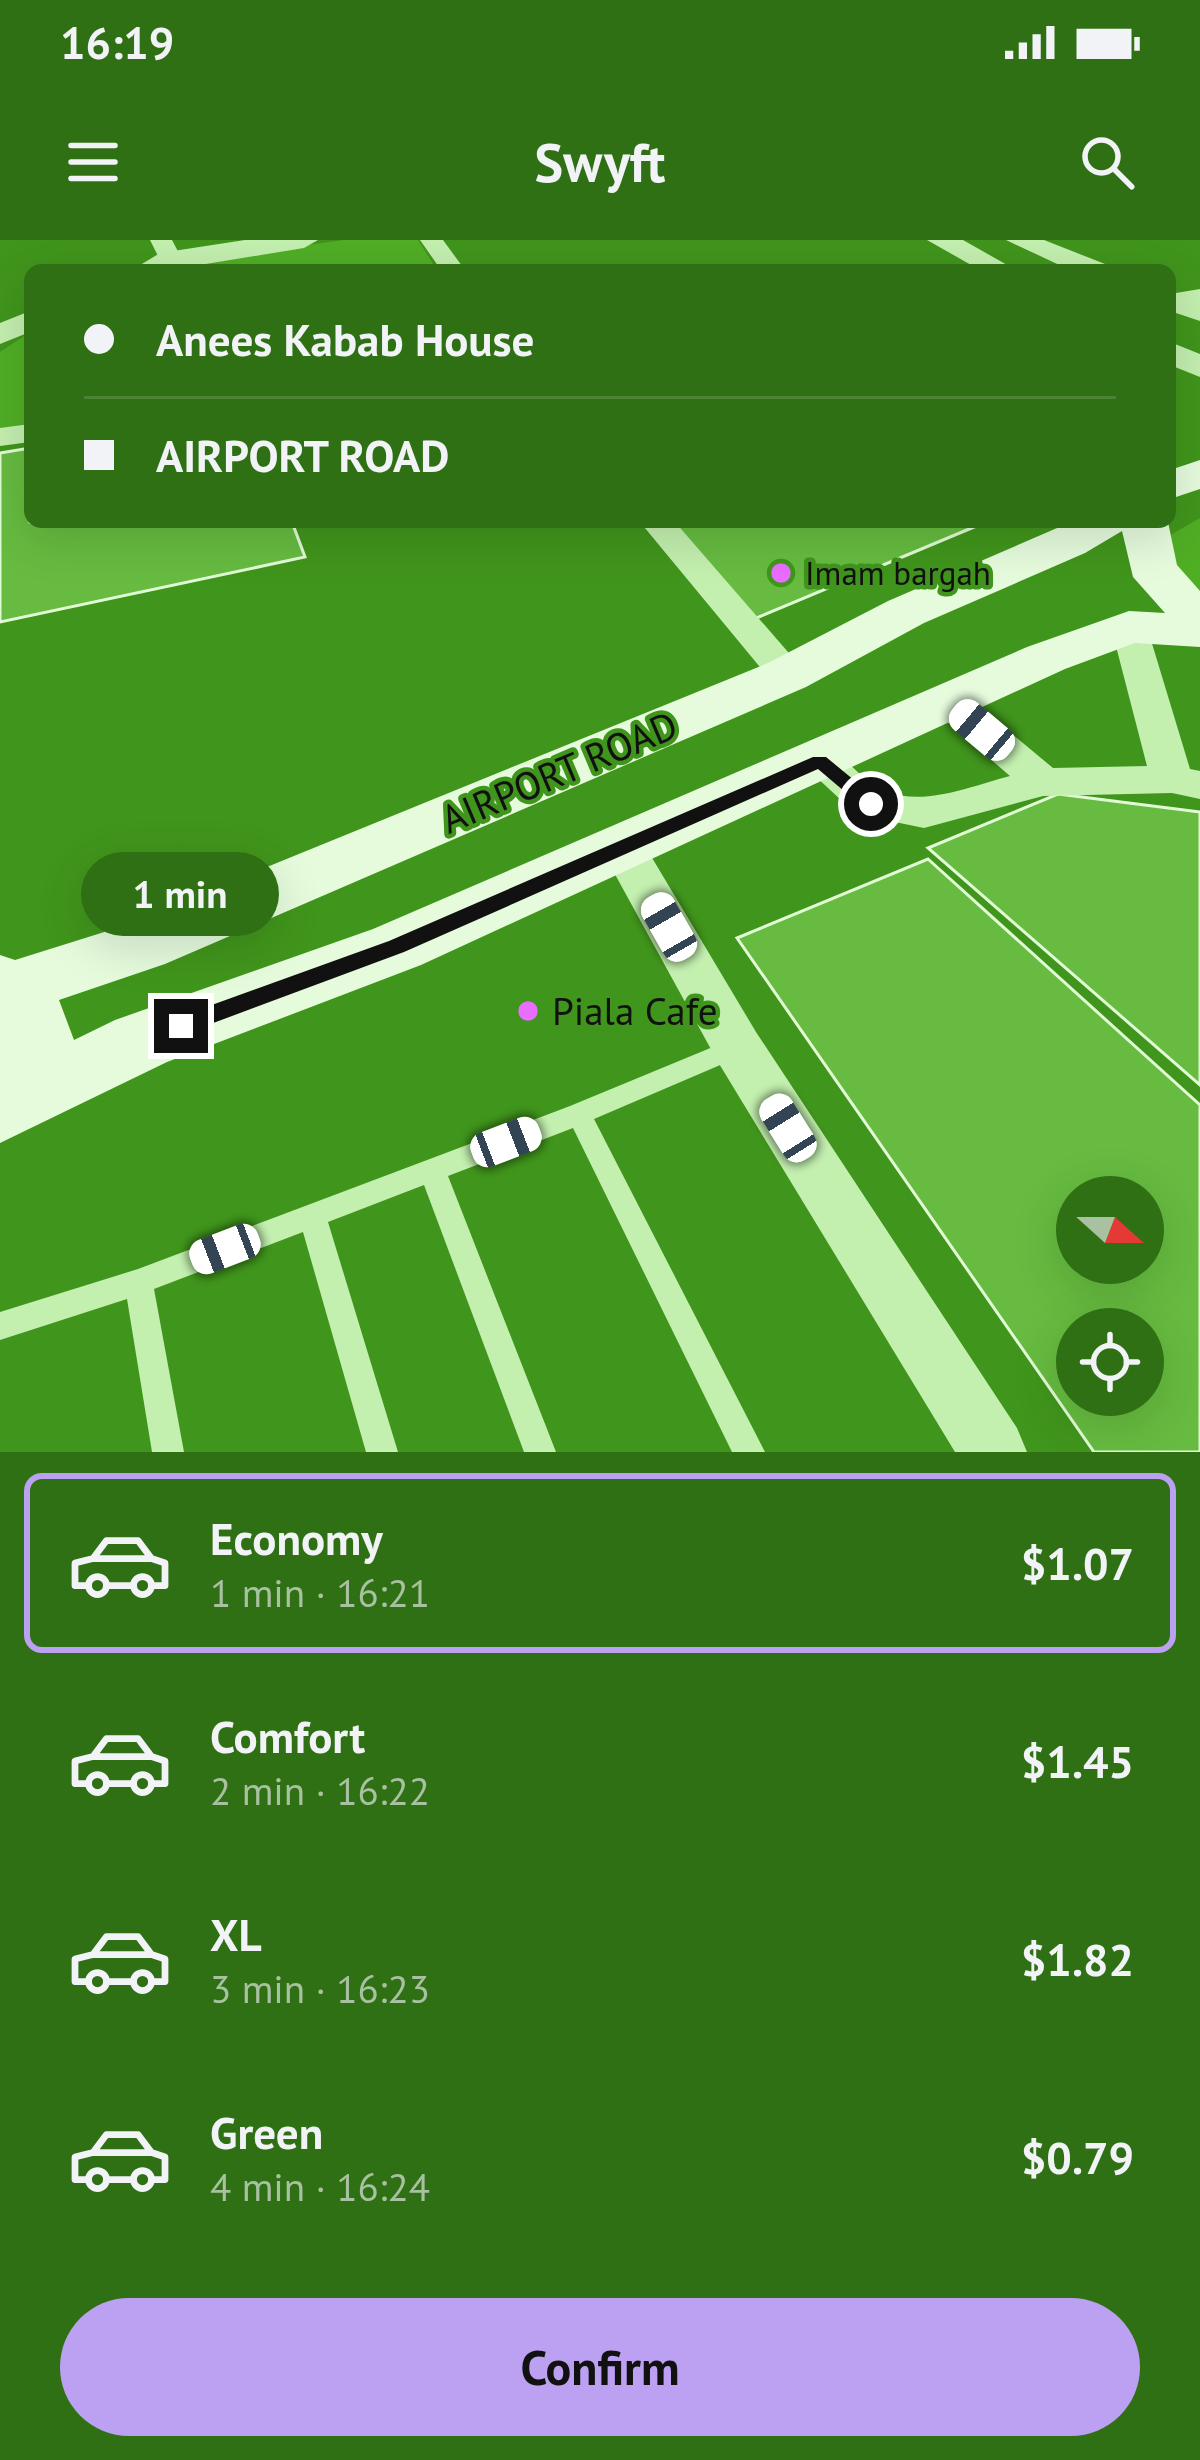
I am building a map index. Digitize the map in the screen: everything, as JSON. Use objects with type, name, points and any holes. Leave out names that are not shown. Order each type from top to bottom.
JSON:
[{"type":"main road","name":"AIRPORT ROAD","points":[[7,984],[141,946],[787,675],[906,612],[1094,528]]},
{"type":"main road","points":[[1145,528],[1154,578],[1200,614]]},
{"type":"main road","points":[[2,1110],[141,1041],[397,947],[1046,658],[1129,627],[1200,631]]},
{"type":"main road","points":[[2,1110],[29,1073],[41,1045],[34,1016],[7,984]]},
{"type":"street","points":[[159,256],[304,240]]},
{"type":"street","points":[[941,240],[990,264]]},
{"type":"street","points":[[1020,240],[1081,264]]},
{"type":"street","points":[[662,528],[787,675]]},
{"type":"street","points":[[820,761],[871,804],[924,813],[1043,782],[1186,782],[1129,627]]},
{"type":"street","points":[[951,704],[1043,782]]},
{"type":"street","points":[[623,847],[737,1047],[993,1452]]},
{"type":"lane","points":[[0,1326],[138,1282],[579,1114],[737,1047]]},
{"type":"lane","points":[[579,1114],[749,1452]]},
{"type":"lane","points":[[432,1170],[540,1452]]},
{"type":"lane","points":[[312,1216],[382,1452]]},
{"type":"lane","points":[[138,1282],[168,1452]]},
{"type":"green space","points":[[343,240],[418,240],[433,264],[185,264]]},
{"type":"green space","points":[[24,336],[24,428],[0,431],[0,352]]},
{"type":"green space","points":[[1200,518],[1200,600],[1170,570],[1167,537]]},
{"type":"building","points":[[24,449],[24,528],[294,528],[305,557],[0,622],[0,453]]},
{"type":"building","name":"Imam bargah","points":[[663,528],[972,528],[742,624]]},
{"type":"building","points":[[1058,794],[1200,812],[1200,1085],[928,848]]},
{"type":"building","points":[[928,859],[1200,1105],[1200,1452],[1094,1452],[1069,1416],[1164,1416],[1164,1308],[1056,1308],[1056,1397],[737,938]]},
{"type":"place","name":"Imam bargah","points":[[781,573]]},
{"type":"place","name":"Piala Cafe","points":[[528,1011]]},
{"type":"route","points":[[181,1026],[397,947],[820,761],[871,804]]}]
